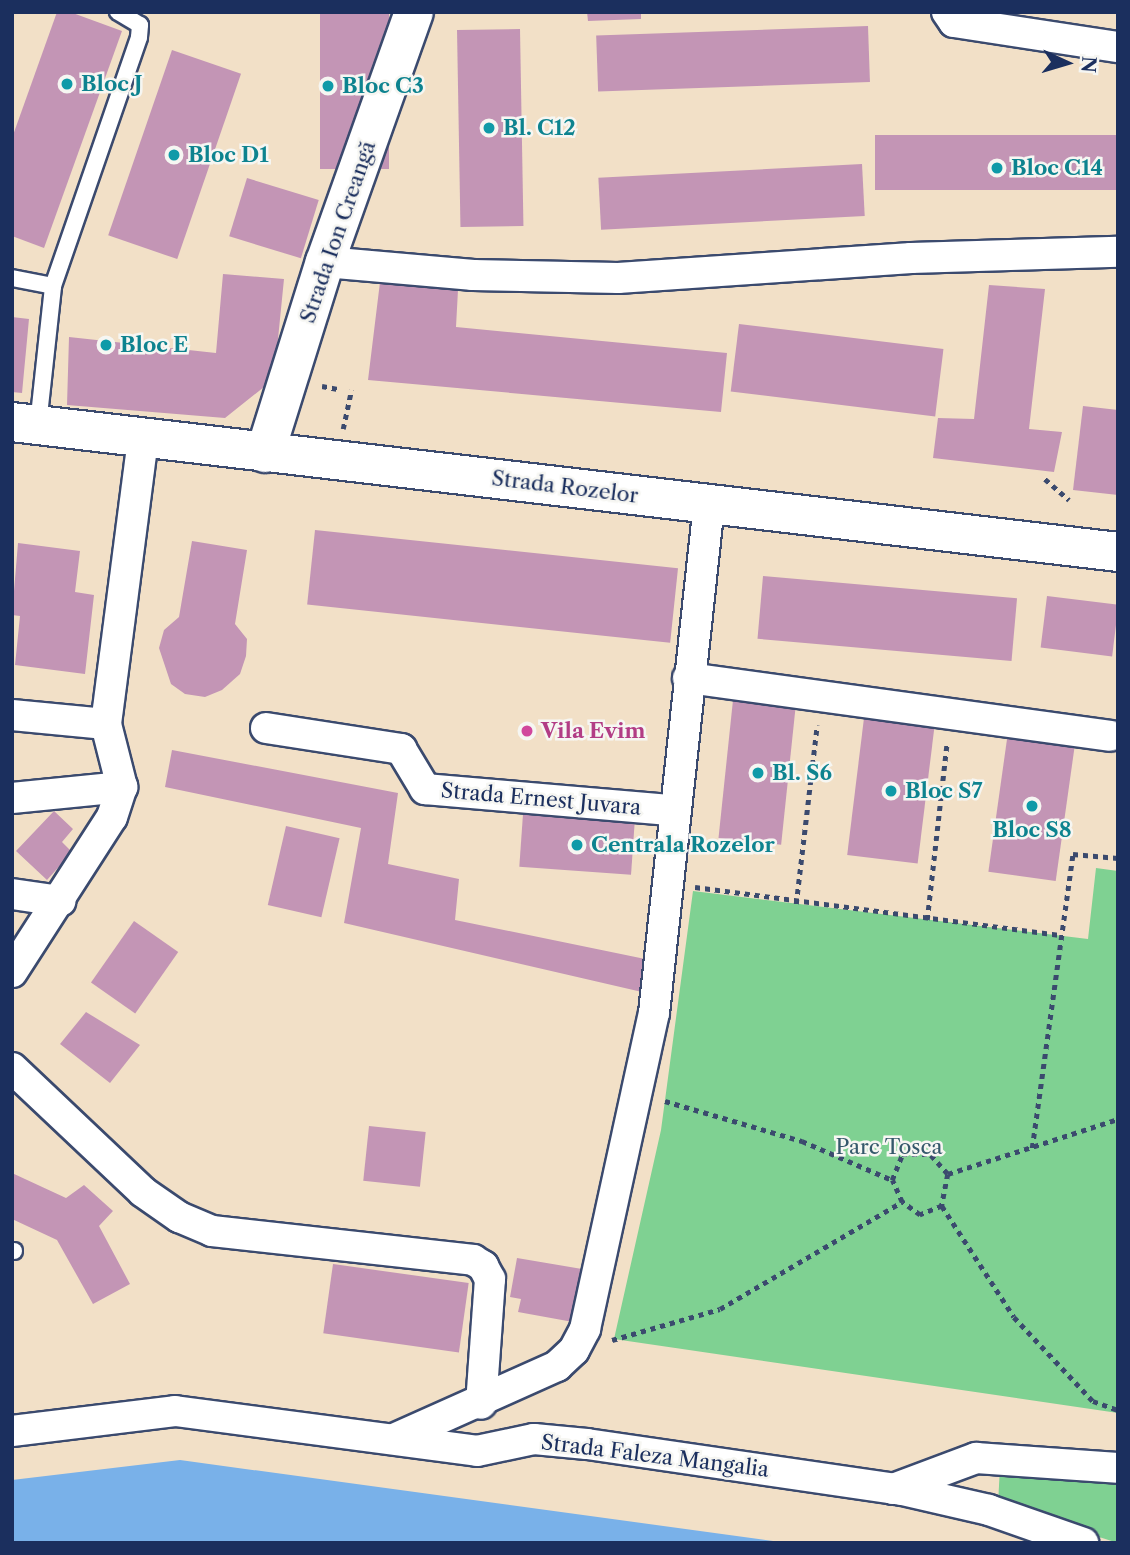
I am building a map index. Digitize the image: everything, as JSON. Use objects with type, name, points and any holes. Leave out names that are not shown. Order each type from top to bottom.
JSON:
[{"type":"street","name":"Strada Ion Creangă","points":[[265,453],[325,262],[414,12]]},
{"type":"street","points":[[951,17],[1118,47]]},
{"type":"street","points":[[325,262],[473,275],[618,278],[911,258],[1118,252]]},
{"type":"street","name":"Strada Rozelor","points":[[25,423],[1118,552]]},
{"type":"street","points":[[12,972],[112,817],[122,787],[106,724],[143,438]]},
{"type":"street","points":[[393,1439],[481,1404],[557,1366],[574,1350],[592,1307],[653,1013],[672,810],[709,504]]},
{"type":"street","points":[[688,678],[1111,736]]},
{"type":"street","points":[[12,715],[106,724]]},
{"type":"street","name":"Strada Ernest Juvara","points":[[266,728],[401,749],[425,789],[672,810]]},
{"type":"street","points":[[12,798],[122,787]]},
{"type":"street","points":[[12,894],[60,901]]},
{"type":"street","points":[[12,1068],[142,1192],[179,1217],[212,1231],[473,1260],[484,1266],[490,1279],[481,1404]]},
{"type":"street","name":"Strada Faleza Mangalia","points":[[12,1431],[175,1411],[477,1451],[534,1439],[587,1444],[893,1489],[989,1510],[1083,1543]]},
{"type":"street","points":[[893,1489],[976,1458],[1118,1468]]},
{"type":"lane","points":[[25,423],[52,286],[139,37],[140,25],[118,12]]},
{"type":"lane","points":[[12,278],[52,286]]},
{"type":"path","points":[[315,385],[338,389]]},
{"type":"path","points":[[341,439],[351,390]]},
{"type":"path","points":[[1045,479],[1069,500]]},
{"type":"path","points":[[796,904],[820,696]]},
{"type":"path","points":[[927,920],[951,714]]},
{"type":"path","points":[[1032,1147],[1073,854],[1118,858]]},
{"type":"path","points":[[667,883],[796,904],[1062,936]]},
{"type":"path","points":[[638,1093],[802,1141],[892,1180],[902,1202],[920,1215],[942,1206]]},
{"type":"path","points":[[948,1174],[1118,1119]]},
{"type":"path","points":[[892,1180],[902,1155],[931,1155],[948,1174]]},
{"type":"path","points":[[948,1174],[942,1206],[1014,1317],[1093,1401],[1118,1410]]},
{"type":"path","points":[[574,1350],[720,1309],[902,1202]]},
{"type":"green space","name":"Parc Tosca","points":[[1096,868],[1118,871],[1118,1413],[614,1339],[661,1130],[693,891],[1088,939]]},
{"type":"green space","points":[[1000,1466],[1118,1478],[1118,1543],[998,1505]]},
{"type":"water","points":[[180,1460],[788,1543],[12,1543],[12,1480]]},
{"type":"building","name":"Bloc J","points":[[57,12],[70,12],[122,31],[44,248],[12,236],[12,138]]},
{"type":"building","points":[[320,12],[389,12],[389,169],[320,169]]},
{"type":"building","points":[[587,12],[641,12],[641,19],[588,21]]},
{"type":"building","points":[[868,26],[870,82],[598,91],[596,35]]},
{"type":"building","name":"Bl. C12","points":[[520,29],[523,226],[460,227],[457,30]]},
{"type":"building","name":"Bloc D1","points":[[172,50],[241,74],[177,259],[108,235]]},
{"type":"building","name":"Bloc C14","points":[[875,135],[1118,135],[1118,190],[875,190]]},
{"type":"building","points":[[862,164],[865,216],[601,230],[598,178]]},
{"type":"building","points":[[247,178],[319,200],[301,258],[229,236]]},
{"type":"building","name":"Bloc E","points":[[223,274],[284,279],[274,379],[225,418],[67,405],[69,337],[216,353]]},
{"type":"building","points":[[380,282],[458,290],[456,327],[727,353],[721,412],[368,380]]},
{"type":"building","points":[[989,285],[1045,289],[1029,429],[1062,432],[1054,472],[933,458],[938,418],[974,419]]},
{"type":"building","points":[[12,317],[29,319],[22,393],[12,392]]},
{"type":"building","points":[[739,324],[943,349],[935,417],[731,391]]},
{"type":"building","points":[[1083,406],[1118,410],[1118,495],[1073,490]]},
{"type":"building","points":[[315,530],[678,568],[670,643],[307,605]]},
{"type":"building","points":[[192,541],[247,550],[235,624],[247,639],[246,656],[240,674],[222,690],[205,697],[185,694],[171,684],[159,648],[164,630],[179,617]]},
{"type":"building","points":[[18,543],[80,551],[75,592],[94,595],[85,674],[15,665],[20,616],[12,615]]},
{"type":"building","points":[[763,576],[1017,598],[1012,661],[758,639]]},
{"type":"building","points":[[1047,596],[1118,605],[1112,656],[1041,648]]},
{"type":"building","name":"Bl. S6","points":[[733,700],[796,707],[781,845],[718,838]]},
{"type":"building","name":"Bloc S7","points":[[864,718],[934,727],[918,864],[847,855]]},
{"type":"building","name":"Bloc S8","points":[[1008,732],[1075,741],[1056,881],[988,872]]},
{"type":"building","points":[[172,750],[398,793],[388,864],[459,879],[455,920],[650,960],[642,992],[344,923],[361,828],[165,787]]},
{"type":"building","points":[[54,811],[73,829],[62,842],[72,852],[47,880],[16,851]]},
{"type":"building","name":"Centrala Rozelor","points":[[523,814],[635,822],[631,875],[519,867]]},
{"type":"building","points":[[286,826],[340,838],[321,917],[268,905]]},
{"type":"building","points":[[134,921],[178,952],[135,1013],[91,982]]},
{"type":"building","points":[[86,1012],[140,1045],[110,1083],[60,1044]]},
{"type":"building","points":[[369,1126],[426,1132],[420,1187],[363,1181]]},
{"type":"building","points":[[12,1173],[66,1198],[84,1185],[113,1211],[99,1226],[130,1284],[93,1304],[57,1240],[12,1219]]},
{"type":"building","points":[[517,1258],[582,1269],[573,1322],[518,1312],[521,1299],[510,1297]]},
{"type":"building","points":[[333,1264],[469,1283],[459,1352],[323,1333]]},
{"type":"place","name":"Bloc J","points":[[67,84]]},
{"type":"place","name":"Bloc C3","points":[[328,86]]},
{"type":"place","name":"Bl. C12","points":[[489,128]]},
{"type":"place","name":"Bloc D1","points":[[174,155]]},
{"type":"place","name":"Bloc C14","points":[[997,168]]},
{"type":"place","name":"Bloc E","points":[[106,345]]},
{"type":"place","name":"Vila Evim","points":[[527,731]]},
{"type":"place","name":"Bl. S6","points":[[758,773]]},
{"type":"place","name":"Bloc S7","points":[[891,791]]},
{"type":"place","name":"Bloc S8","points":[[1032,806]]},
{"type":"place","name":"Centrala Rozelor","points":[[577,845]]}]
